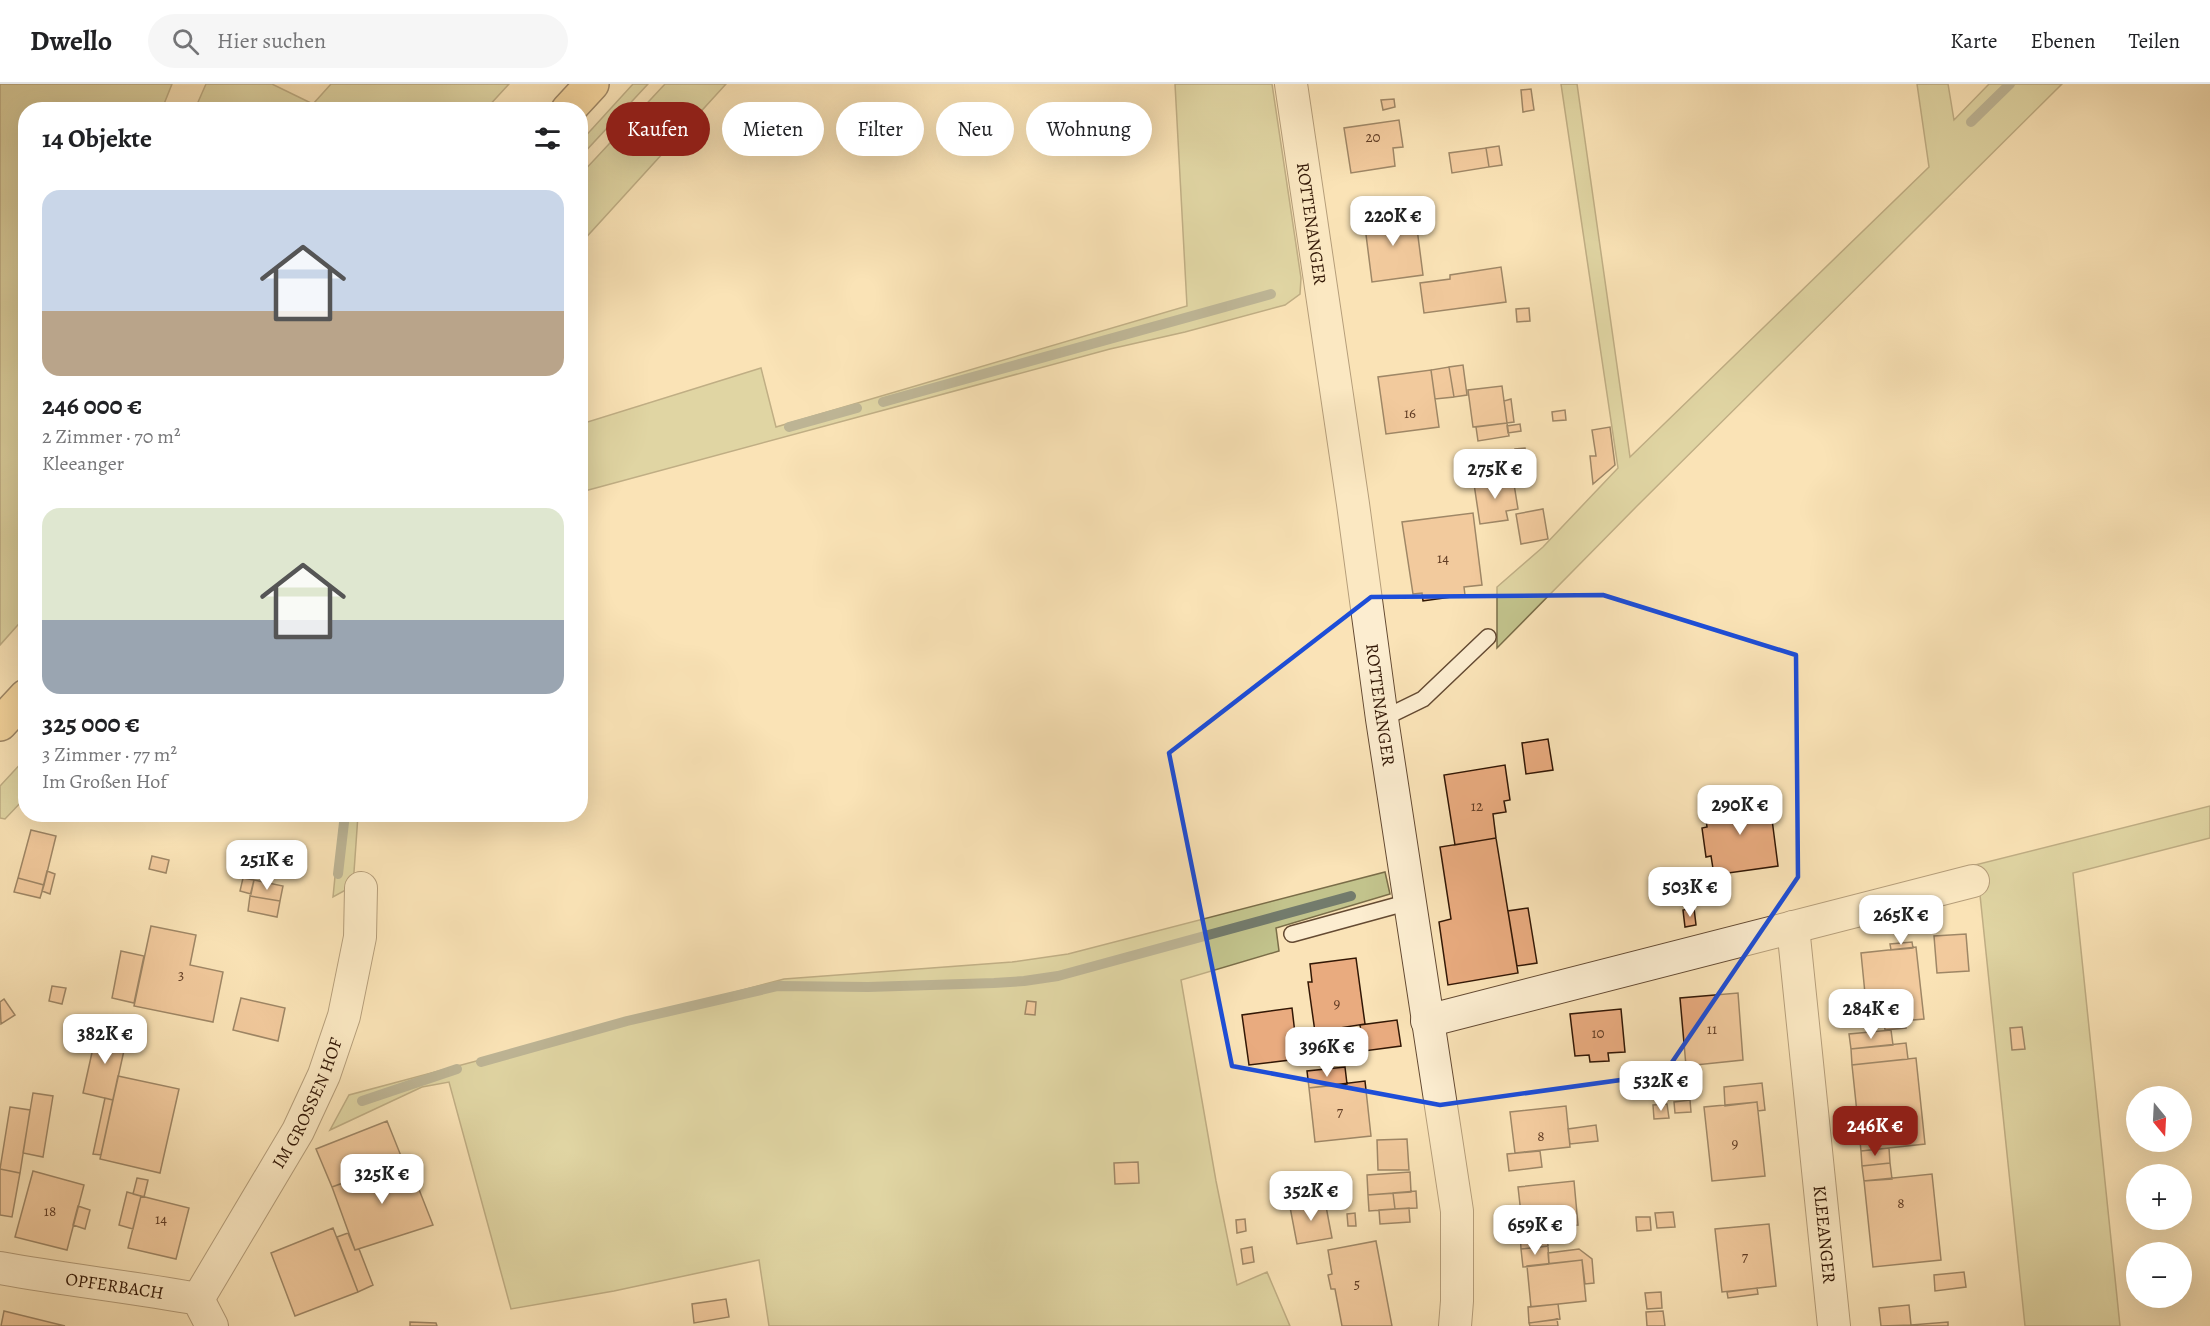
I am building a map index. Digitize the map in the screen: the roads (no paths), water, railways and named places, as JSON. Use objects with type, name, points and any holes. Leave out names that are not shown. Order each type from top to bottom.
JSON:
[{"type":"main road","points":[[575,102],[592,84]]},
{"type":"main road","points":[[0,724],[18,705]]},
{"type":"street","name":"ROTTENANGER","points":[[1291,84],[1382,719],[1457,1211],[1455,1326]]},
{"type":"street","points":[[1427,1021],[1973,881]]},
{"type":"street","name":"IM GROSSEN HOF","points":[[205,1312],[324,1076],[346,1005],[360,937],[362,888]]},
{"type":"street","name":"KLEEANGER","points":[[1793,927],[1834,1326]]},
{"type":"street","name":"OPFERBACH","points":[[0,1268],[65,1280],[132,1287],[205,1312]]},
{"type":"lane","points":[[1382,719],[1423,699],[1488,636]]},
{"type":"lane","points":[[1292,934],[1409,902]]},
{"type":"waterway","points":[[1971,122],[2010,84]]},
{"type":"waterway","points":[[883,402],[1271,294]]},
{"type":"waterway","points":[[789,427],[857,408]]},
{"type":"waterway","points":[[338,874],[344,822]]},
{"type":"waterway","points":[[481,1062],[627,1021],[778,986],[868,987],[994,983],[1058,976],[1351,896]]},
{"type":"waterway","points":[[362,1101],[457,1069]]}]
